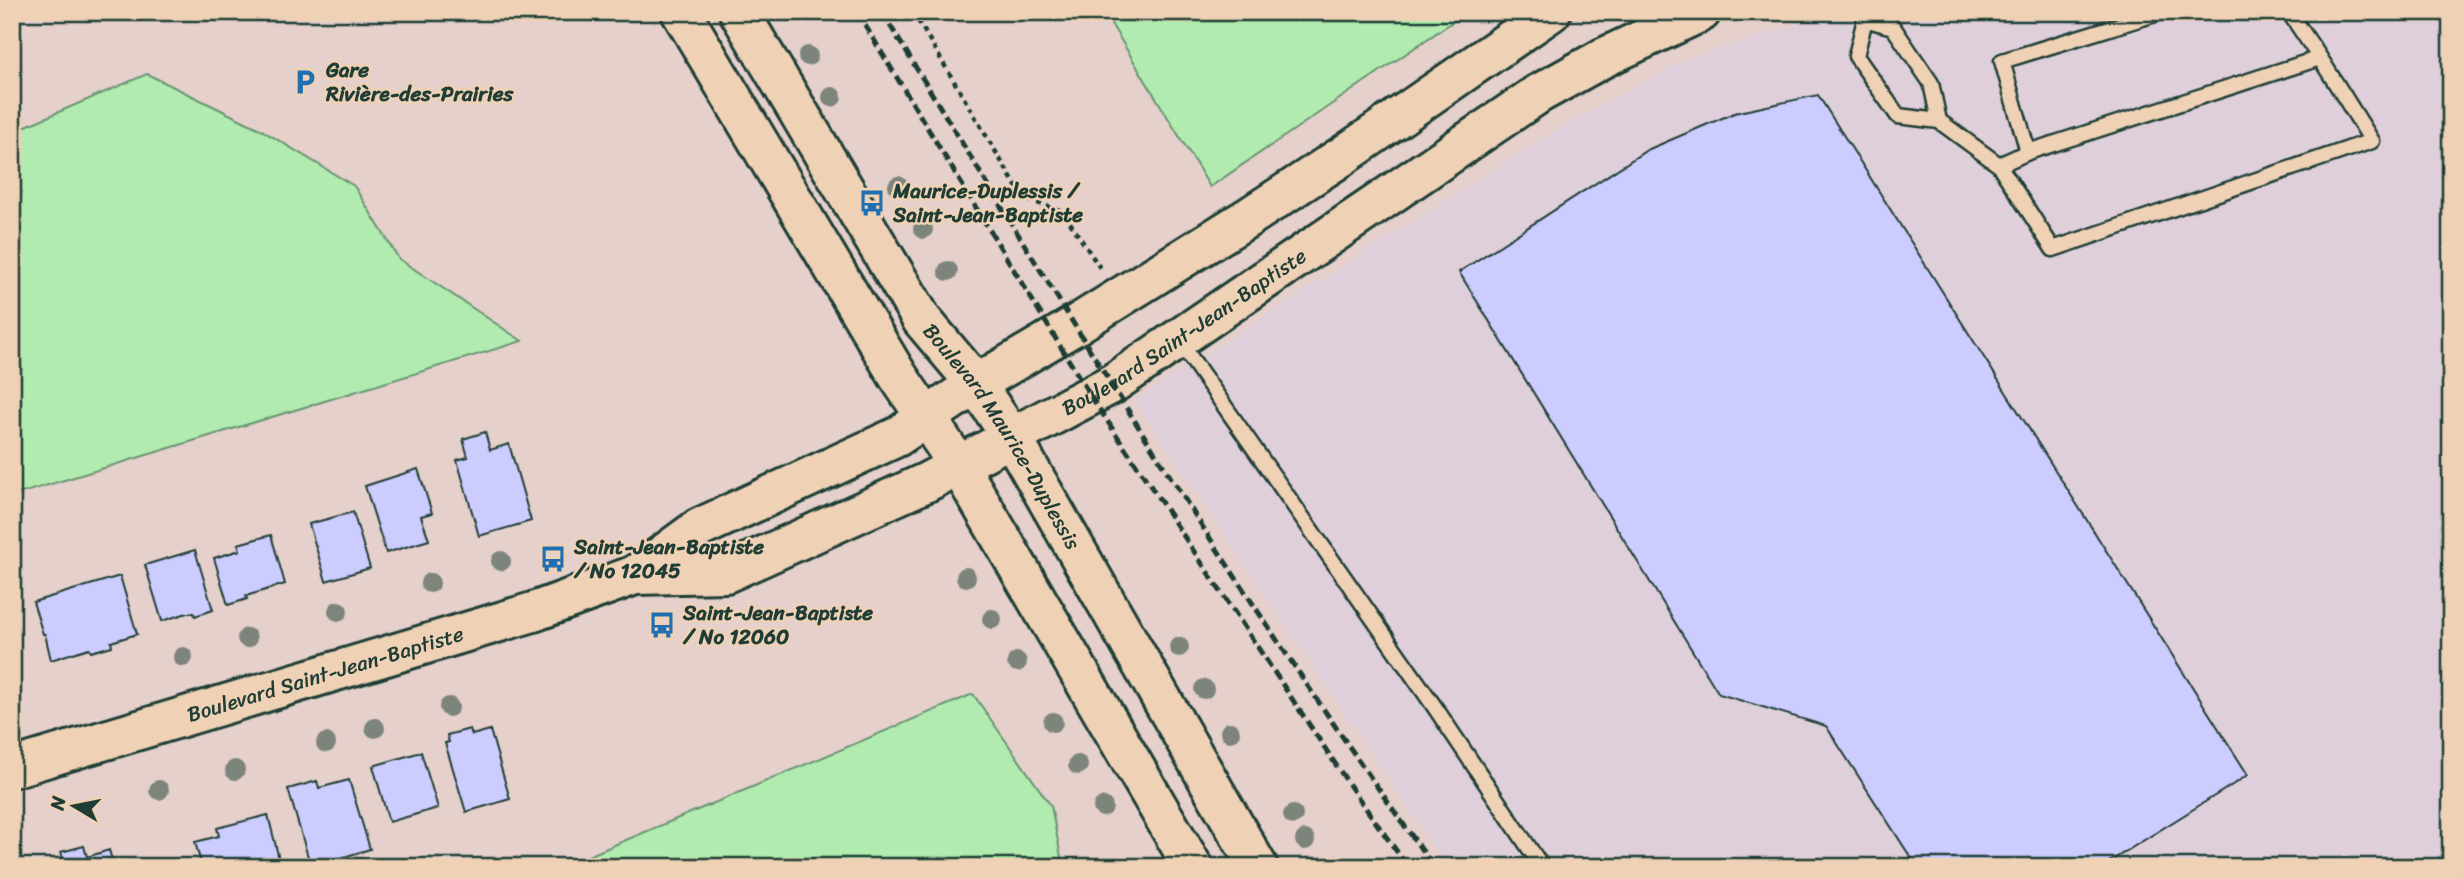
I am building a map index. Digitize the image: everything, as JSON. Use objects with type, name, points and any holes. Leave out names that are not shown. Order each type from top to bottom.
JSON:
[{"type":"main road","points":[[681,12],[898,376],[959,466],[1193,867]]},
{"type":"main road","name":"Boulevard Maurice-Duplessis","points":[[739,12],[922,320],[976,384],[1012,438],[1258,867]]},
{"type":"main road","name":"Boulevard Saint-Jean-Baptiste","points":[[12,768],[533,612],[635,575],[699,528],[897,437],[928,418],[976,384],[1249,217],[1551,12]]},
{"type":"main road","name":"Boulevard Saint-Jean-Baptiste","points":[[635,575],[726,573],[959,466],[1112,384],[1549,88],[1602,58],[1701,12]]},
{"type":"lane","points":[[2028,152],[2002,61],[2162,12]]},
{"type":"lane","points":[[1939,121],[1931,83],[1893,27],[1864,16],[1856,56],[1898,116],[1939,121],[1999,164],[2053,249],[2372,141],[2289,12]]},
{"type":"lane","points":[[1999,164],[2028,152],[2320,58]]},
{"type":"lane","points":[[1177,338],[1434,706],[1542,867]]},
{"type":"path","points":[[913,12],[1016,186],[1029,200],[1063,212],[1103,272]]},
{"type":"shaded area","points":[[1835,12],[2451,12],[2451,867],[1447,867],[1135,400],[1543,138],[1684,60]]},
{"type":"green space","points":[[1104,12],[1467,12],[1210,187]]},
{"type":"green space","points":[[147,74],[258,128],[354,186],[399,259],[522,341],[12,496],[12,132]]},
{"type":"green space","points":[[973,694],[1051,806],[1063,867],[562,867]]},
{"type":"building","points":[[1818,95],[2248,775],[2101,867],[1917,867],[1826,726],[1719,694],[1459,272],[1647,150],[1734,113]]},
{"type":"building","points":[[485,432],[490,450],[509,444],[531,521],[479,536],[457,460],[468,457],[463,439]]},
{"type":"building","points":[[418,469],[432,513],[421,516],[429,540],[386,553],[365,486]]},
{"type":"building","points":[[353,512],[370,568],[326,581],[309,524]]},
{"type":"building","points":[[271,535],[285,584],[246,596],[247,599],[228,605],[214,558],[240,550],[238,544]]},
{"type":"building","points":[[195,550],[213,610],[195,616],[194,613],[187,613],[162,621],[145,565]]},
{"type":"building","points":[[120,576],[137,634],[111,642],[112,646],[91,652],[89,648],[51,660],[33,602]]},
{"type":"building","points":[[470,729],[472,735],[490,730],[510,799],[466,812],[445,743],[449,742],[447,735]]},
{"type":"building","points":[[421,752],[438,808],[389,822],[373,766]]},
{"type":"building","points":[[349,780],[370,849],[311,867],[288,789],[317,781],[319,788]]},
{"type":"building","points":[[268,815],[281,867],[202,867],[195,842],[219,836],[217,828]]},
{"type":"building","points":[[84,846],[87,857],[109,850],[114,867],[65,867],[61,852]]},
{"type":"railway","points":[[857,12],[1090,395],[1352,789],[1408,867]]},
{"type":"railway","points":[[882,12],[1082,337],[1219,552],[1434,867]]},
{"type":"place","name":"Gare Rivière-des-Prairies","points":[[305,82]]},
{"type":"place","name":"Maurice-Duplessis / Saint-Jean-Baptiste","points":[[872,203]]},
{"type":"place","name":"Saint-Jean-Baptiste / No 12045","points":[[553,559]]},
{"type":"place","name":"Saint-Jean-Baptiste / No 12060","points":[[662,625]]}]
